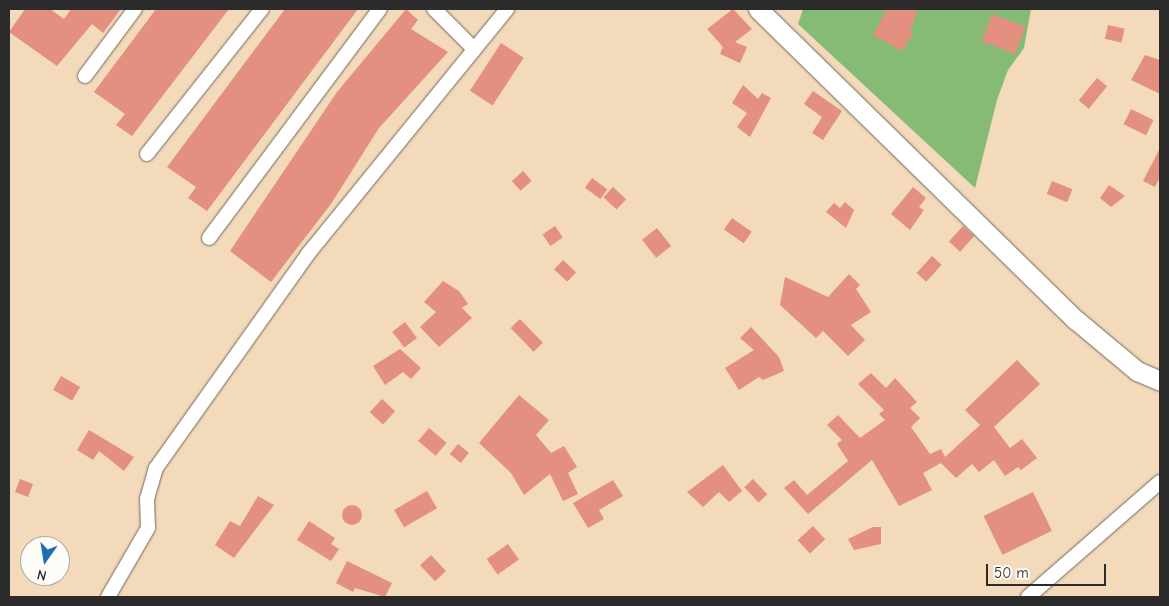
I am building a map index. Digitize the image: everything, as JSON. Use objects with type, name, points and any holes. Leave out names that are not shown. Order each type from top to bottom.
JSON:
[{"type":"main road","points":[[758,9],[1076,320],[1137,371],[1160,381]]},
{"type":"street","points":[[84,76],[135,9]]},
{"type":"street","points":[[147,154],[262,9]]},
{"type":"street","points":[[208,238],[380,9]]},
{"type":"street","points":[[434,9],[474,50]]},
{"type":"street","points":[[108,597],[148,528],[147,499],[156,468],[308,254],[507,9]]},
{"type":"street","points":[[1028,597],[1160,482]]},
{"type":"green space","points":[[803,9],[1031,9],[1024,48],[1008,70],[997,100],[975,188],[798,24]]},
{"type":"building","points":[[25,9],[50,9],[64,19],[71,9],[121,9],[103,33],[92,24],[57,66],[9,32]]},
{"type":"building","points":[[156,9],[229,9],[132,136],[116,125],[125,114],[94,92]]},
{"type":"building","points":[[285,9],[358,9],[207,211],[188,198],[196,187],[167,167]]},
{"type":"building","points":[[406,9],[418,20],[411,29],[448,52],[379,128],[331,204],[271,282],[230,251],[337,92]]},
{"type":"building","points":[[733,9],[752,29],[735,42],[747,47],[740,63],[720,54],[723,47],[707,29]]},
{"type":"building","points":[[887,9],[918,9],[910,32],[913,34],[902,51],[873,35]]},
{"type":"building","points":[[992,14],[1026,27],[1015,54],[982,41]]},
{"type":"building","points":[[1108,25],[1125,29],[1121,42],[1105,39]]},
{"type":"building","points":[[501,43],[524,58],[493,106],[470,91]]},
{"type":"building","points":[[1145,55],[1160,60],[1160,94],[1131,80]]},
{"type":"building","points":[[1097,78],[1107,86],[1089,109],[1079,101]]},
{"type":"building","points":[[743,85],[758,99],[762,93],[771,98],[750,137],[737,127],[747,113],[732,103]]},
{"type":"building","points":[[813,91],[842,111],[823,140],[812,133],[822,117],[804,104]]},
{"type":"building","points":[[1131,109],[1153,120],[1146,135],[1124,124]]},
{"type":"building","points":[[1160,148],[1160,177],[1155,187],[1143,181]]},
{"type":"building","points":[[523,171],[532,181],[521,191],[512,181]]},
{"type":"building","points":[[592,178],[607,189],[600,199],[585,188]]},
{"type":"building","points":[[1052,181],[1072,189],[1067,202],[1047,194]]},
{"type":"building","points":[[1109,185],[1125,196],[1111,207],[1100,198]]},
{"type":"building","points":[[613,187],[626,199],[617,210],[603,197]]},
{"type":"building","points":[[913,187],[926,198],[919,207],[924,210],[910,230],[891,214]]},
{"type":"building","points":[[845,202],[854,210],[846,228],[826,212],[834,203],[840,208]]},
{"type":"building","points":[[732,218],[752,232],[744,243],[724,229]]},
{"type":"building","points":[[555,226],[563,238],[550,246],[543,234]]},
{"type":"building","points":[[963,226],[974,236],[960,252],[949,242]]},
{"type":"building","points":[[657,228],[671,246],[656,258],[642,240]]},
{"type":"building","points":[[932,256],[942,265],[926,282],[917,273]]},
{"type":"building","points":[[563,260],[576,272],[567,282],[554,270]]},
{"type":"building","points":[[849,274],[860,285],[856,289],[871,312],[851,325],[865,340],[848,356],[823,331],[816,338],[780,305],[785,277],[828,297]]},
{"type":"building","points":[[443,281],[459,291],[468,304],[462,308],[472,318],[439,347],[420,327],[436,312],[424,302]]},
{"type":"building","points":[[520,319],[543,343],[534,352],[511,328]]},
{"type":"building","points":[[405,322],[417,338],[404,348],[392,332]]},
{"type":"building","points":[[751,327],[779,357],[784,371],[763,380],[759,377],[739,390],[725,368],[754,350],[740,338]]},
{"type":"building","points":[[400,349],[421,368],[411,379],[403,372],[385,385],[373,366]]},
{"type":"building","points":[[1017,360],[1040,384],[994,427],[1010,448],[1022,439],[1037,458],[1021,470],[1018,467],[1005,476],[994,460],[979,472],[972,464],[956,478],[941,463],[923,473],[932,490],[899,506],[872,460],[808,514],[784,488],[794,480],[807,495],[848,461],[837,444],[842,440],[827,425],[838,415],[860,438],[885,420],[879,414],[884,410],[858,384],[871,373],[886,388],[895,378],[917,402],[910,408],[920,418],[911,427],[930,454],[941,449],[945,457],[980,425],[965,410]]},
{"type":"building","points":[[61,376],[80,387],[72,401],[53,390]]},
{"type":"building","points":[[519,395],[549,420],[536,435],[551,453],[564,446],[577,467],[568,473],[578,494],[563,501],[550,474],[524,495],[511,473],[479,443]]},
{"type":"building","points":[[382,399],[395,411],[383,424],[370,412]]},
{"type":"building","points":[[429,428],[447,443],[436,456],[418,441]]},
{"type":"building","points":[[89,430],[134,457],[124,471],[99,451],[93,460],[77,450]]},
{"type":"building","points":[[458,444],[469,453],[461,463],[450,454]]},
{"type":"building","points":[[723,465],[742,491],[729,502],[719,492],[703,507],[687,492]]},
{"type":"building","points":[[20,479],[33,484],[28,497],[15,492]]},
{"type":"building","points":[[753,479],[767,494],[759,503],[744,487]]},
{"type":"building","points":[[613,480],[623,496],[599,510],[604,519],[588,528],[573,503]]},
{"type":"building","points":[[427,491],[437,508],[404,527],[394,510]]},
{"type":"building","points":[[1033,492],[1052,531],[1002,555],[984,516]]},
{"type":"building","points":[[258,496],[274,505],[234,558],[215,545],[230,521],[240,526]]},
{"type":"building","points":[[352,505],[359,508],[362,515],[359,522],[352,525],[345,522],[342,515],[345,508]]},
{"type":"building","points":[[309,521],[335,538],[331,544],[339,549],[331,561],[297,540]]},
{"type":"building","points":[[813,526],[825,539],[810,553],[798,540]]},
{"type":"building","points":[[873,527],[881,527],[881,544],[854,550],[848,539]]},
{"type":"building","points":[[508,544],[519,560],[498,574],[487,559]]},
{"type":"building","points":[[431,555],[446,571],[435,581],[420,565]]},
{"type":"building","points":[[347,561],[392,583],[385,597],[355,588],[353,592],[336,583]]}]
